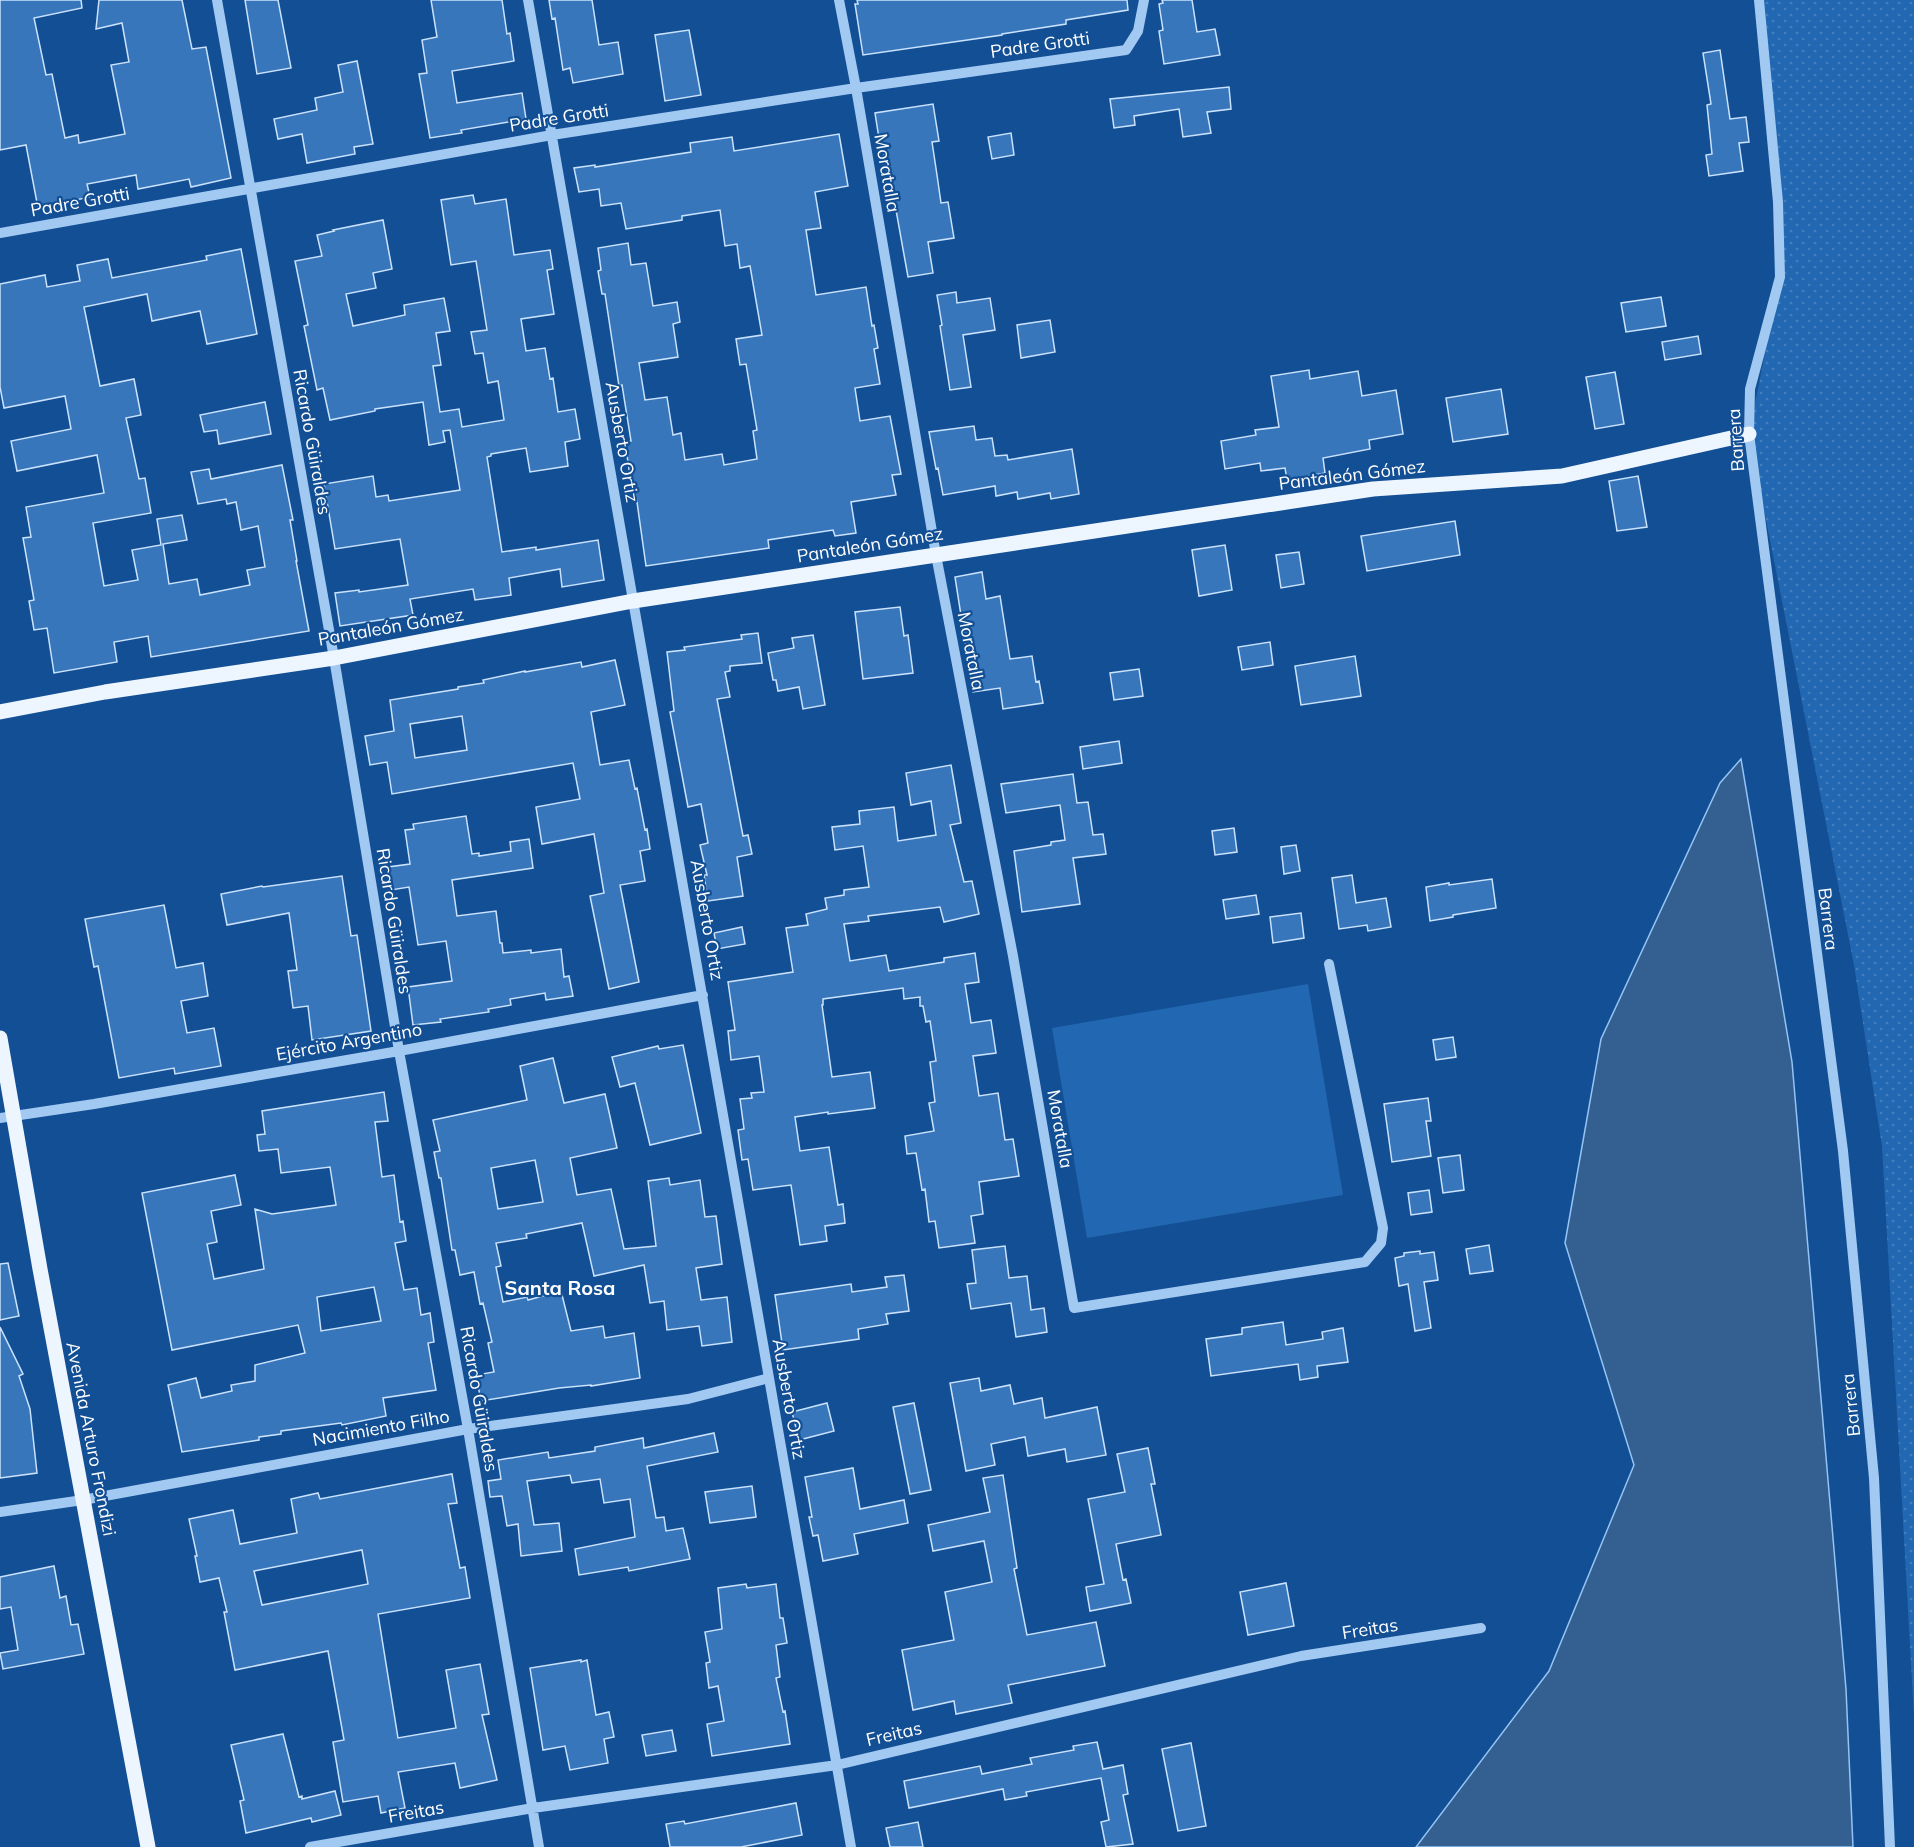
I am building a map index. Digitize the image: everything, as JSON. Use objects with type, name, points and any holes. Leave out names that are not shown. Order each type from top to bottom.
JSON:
[{"type":"main road","name":"Pantaleón Gómez","points":[[0,712],[105,692],[334,658],[633,601],[936,555],[1373,489],[1562,476],[1749,434]]},
{"type":"main road","name":"Avenida Arturo Frondizi","points":[[0,1038],[7,1116],[83,1500],[148,1847]]},
{"type":"street","name":"Ricardo Güiraldes","points":[[217,0],[334,658],[399,1051],[468,1429],[539,1847]]},
{"type":"street","name":"Ausberto Ortiz","points":[[528,0],[704,994],[851,1847]]},
{"type":"street","name":"Moratalla","points":[[839,0],[936,555],[1013,956],[1074,1308],[1365,1262],[1381,1243],[1383,1228],[1329,964]]},
{"type":"street","name":"Padre Grotti","points":[[0,233],[552,135],[856,88],[1126,50],[1138,31],[1144,0]]},
{"type":"street","name":"Barrera","points":[[1759,0],[1778,202],[1780,277],[1750,389],[1749,434],[1844,1163],[1874,1478],[1890,1847]]},
{"type":"street","name":"Ejército Argentino","points":[[7,1116],[94,1104],[399,1051],[704,994]]},
{"type":"street","name":"Nacimiento Filho","points":[[0,1512],[83,1500],[468,1429],[688,1399],[769,1378]]},
{"type":"street","name":"Freitas","points":[[310,1847],[533,1808],[837,1765],[1301,1656],[1481,1628]]},
{"type":"shaded area","points":[[1759,0],[1914,0],[1914,1717],[1882,1146],[1854,965],[1749,434],[1780,277]]},
{"type":"shaded area","points":[[1741,759],[1792,1062],[1846,1689],[1853,1847],[1416,1847],[1549,1671],[1634,1465],[1565,1243],[1601,1039],[1720,783]]},
{"type":"shaded area","points":[[1308,984],[1343,1195],[1087,1238],[1052,1028]]},
{"type":"building","points":[[0,0],[81,0],[82,8],[34,18],[46,75],[52,74],[65,138],[78,135],[79,143],[125,134],[111,65],[129,62],[122,23],[96,29],[99,0],[182,0],[192,49],[206,47],[231,178],[191,187],[189,179],[138,189],[136,175],[87,184],[90,197],[38,208],[26,145],[0,150]]},
{"type":"building","points":[[245,0],[278,0],[291,68],[257,74]]},
{"type":"building","points":[[431,0],[502,0],[514,61],[452,71],[457,103],[522,93],[526,119],[461,130],[462,133],[430,138],[419,74],[427,73],[422,40],[437,37]]},
{"type":"building","points":[[549,0],[592,0],[599,45],[618,42],[623,74],[573,83],[570,68],[563,70],[555,18],[552,19]]},
{"type":"building","points":[[857,0],[1127,0],[1128,10],[1066,20],[1066,24],[1002,35],[863,55],[855,4],[858,4]]},
{"type":"building","points":[[1162,0],[1192,0],[1197,32],[1215,29],[1220,55],[1164,64],[1159,31],[1163,30],[1159,4],[1163,3]]},
{"type":"building","points":[[689,30],[701,95],[665,101],[655,35]]},
{"type":"building","points":[[1720,50],[1730,119],[1746,117],[1749,142],[1739,143],[1743,171],[1709,176],[1706,155],[1712,154],[1707,105],[1711,104],[1703,53]]},
{"type":"building","points":[[357,61],[373,144],[354,147],[355,154],[307,163],[302,134],[278,139],[274,119],[317,110],[315,98],[343,92],[338,65]]},
{"type":"building","points":[[1229,87],[1231,109],[1207,112],[1211,133],[1183,137],[1179,109],[1134,116],[1135,125],[1114,128],[1110,99]]},
{"type":"building","points":[[933,104],[939,141],[932,142],[941,203],[948,202],[954,238],[928,242],[933,273],[908,277],[891,182],[889,183],[883,150],[881,151],[875,113]]},
{"type":"building","points":[[1011,133],[1014,155],[992,159],[988,137]]},
{"type":"building","points":[[839,134],[848,186],[815,192],[821,228],[806,230],[816,295],[866,287],[878,348],[874,349],[880,384],[855,388],[860,421],[890,416],[901,474],[892,475],[896,495],[851,502],[856,533],[835,536],[833,530],[768,540],[769,548],[646,566],[636,495],[633,496],[625,442],[631,441],[622,385],[619,386],[605,294],[602,294],[598,271],[601,270],[598,248],[628,243],[631,265],[646,263],[653,306],[677,302],[680,322],[673,324],[678,357],[639,363],[645,400],[667,397],[673,435],[681,433],[685,460],[722,454],[724,465],[757,459],[753,431],[757,430],[746,364],[740,365],[736,339],[762,335],[750,266],[740,268],[737,244],[725,246],[720,210],[682,216],[682,220],[626,229],[621,203],[601,206],[599,189],[579,192],[574,168],[595,165],[595,167],[691,152],[690,143],[732,137],[734,151]]},
{"type":"building","points":[[473,195],[475,204],[506,199],[514,255],[550,250],[553,269],[547,270],[554,314],[521,319],[526,351],[545,348],[550,379],[553,378],[558,412],[575,409],[580,439],[565,442],[568,466],[530,472],[526,448],[491,454],[487,457],[502,552],[536,547],[536,550],[598,540],[604,580],[562,587],[560,569],[509,578],[511,595],[475,600],[473,589],[410,599],[413,615],[340,626],[335,593],[408,585],[400,539],[335,549],[324,484],[373,476],[376,497],[388,495],[389,501],[460,490],[450,430],[443,431],[445,442],[429,445],[423,402],[375,409],[375,411],[330,420],[323,388],[317,390],[304,326],[308,325],[295,261],[322,256],[317,235],[383,220],[392,269],[373,273],[376,288],[346,294],[353,326],[405,315],[404,305],[444,298],[450,331],[436,333],[441,365],[433,366],[440,412],[459,409],[462,427],[504,420],[498,381],[488,383],[483,353],[475,354],[471,332],[487,330],[476,261],[451,265],[441,200]]},
{"type":"building","points":[[241,249],[257,334],[207,344],[200,311],[152,321],[147,294],[84,307],[100,386],[134,379],[141,415],[126,418],[139,479],[145,478],[151,513],[93,523],[104,586],[138,580],[132,550],[161,545],[157,519],[182,515],[187,540],[163,544],[169,584],[197,579],[200,595],[250,585],[247,570],[265,567],[258,526],[241,530],[236,502],[227,504],[226,499],[198,504],[191,472],[209,469],[211,479],[282,465],[293,520],[290,520],[309,631],[151,657],[148,636],[114,642],[117,662],[54,673],[47,628],[34,630],[29,601],[34,600],[23,538],[31,537],[26,507],[104,493],[97,455],[17,471],[11,441],[71,429],[65,396],[4,408],[0,387],[0,284],[45,275],[47,287],[80,281],[77,265],[108,259],[112,278],[207,260],[206,256]]},
{"type":"building","points":[[956,292],[957,303],[990,298],[995,330],[963,335],[971,387],[950,390],[937,295]]},
{"type":"building","points":[[1661,297],[1666,326],[1626,332],[1621,303]]},
{"type":"building","points":[[1050,320],[1055,352],[1021,358],[1017,325]]},
{"type":"building","points":[[1698,336],[1701,354],[1665,360],[1662,342]]},
{"type":"building","points":[[1309,370],[1310,379],[1358,371],[1362,396],[1396,390],[1403,434],[1369,440],[1370,449],[1323,458],[1325,473],[1287,480],[1285,468],[1261,471],[1260,463],[1225,469],[1221,441],[1256,435],[1255,430],[1279,427],[1271,376]]},
{"type":"building","points":[[1615,372],[1624,424],[1595,429],[1586,377]]},
{"type":"building","points":[[1501,389],[1508,434],[1453,442],[1446,398]]},
{"type":"building","points":[[265,402],[271,434],[219,444],[217,430],[204,432],[200,415]]},
{"type":"building","points":[[974,426],[976,440],[992,438],[995,456],[1007,455],[1008,460],[1072,449],[1079,494],[1051,499],[1050,493],[1018,499],[1017,492],[996,496],[995,486],[943,495],[929,432]]},
{"type":"building","points":[[1638,476],[1647,527],[1617,531],[1609,481]]},
{"type":"building","points":[[1455,521],[1460,555],[1367,571],[1361,536]]},
{"type":"building","points":[[1225,545],[1232,590],[1199,596],[1192,550]]},
{"type":"building","points":[[1299,552],[1304,584],[1281,588],[1276,555]]},
{"type":"building","points":[[982,572],[986,599],[1000,596],[1010,659],[1032,656],[1036,682],[1039,681],[1043,703],[1003,709],[1000,688],[973,692],[955,577]]},
{"type":"building","points":[[900,607],[904,636],[908,635],[913,673],[863,679],[855,612]]},
{"type":"building","points":[[758,633],[762,663],[730,666],[730,671],[725,672],[730,697],[717,699],[743,836],[748,835],[752,854],[737,857],[743,896],[708,901],[704,875],[707,875],[700,845],[708,843],[701,804],[688,807],[670,712],[674,711],[667,652],[685,650],[684,647],[742,639],[741,635]]},
{"type":"building","points":[[813,635],[825,705],[803,709],[799,687],[778,691],[776,680],[773,680],[768,653],[794,648],[792,638]]},
{"type":"building","points":[[1270,642],[1273,665],[1242,670],[1238,647]]},
{"type":"building","points":[[1355,656],[1361,696],[1301,705],[1295,666]]},
{"type":"building","points":[[615,660],[625,705],[591,712],[600,765],[629,760],[650,849],[640,851],[645,881],[620,885],[639,982],[609,989],[590,896],[604,893],[594,834],[542,844],[536,807],[580,799],[573,763],[392,794],[387,762],[370,765],[365,736],[394,731],[390,700],[458,689],[458,687],[484,683],[483,680],[525,671],[581,662],[582,667]],"holes":[[[462,716],[467,750],[415,758],[410,724]]]},
{"type":"building","points":[[1139,669],[1143,696],[1114,700],[1110,673]]},
{"type":"building","points":[[1119,741],[1122,763],[1083,769],[1080,747]]},
{"type":"building","points":[[951,765],[961,823],[950,825],[964,882],[972,881],[979,914],[944,922],[940,907],[868,916],[869,921],[844,924],[850,961],[886,955],[889,971],[944,962],[944,958],[975,953],[979,982],[965,984],[971,1023],[991,1020],[996,1053],[973,1056],[979,1096],[998,1093],[1005,1140],[1013,1139],[1019,1176],[979,1182],[983,1214],[971,1216],[975,1243],[939,1248],[935,1221],[929,1222],[925,1189],[922,1190],[916,1153],[907,1154],[905,1136],[934,1131],[929,1103],[935,1102],[930,1062],[936,1061],[930,1021],[926,1022],[923,1006],[920,1006],[920,997],[904,999],[903,988],[823,999],[832,1077],[870,1072],[875,1108],[795,1117],[800,1151],[829,1147],[838,1205],[843,1204],[845,1223],[825,1226],[827,1241],[800,1245],[791,1185],[753,1190],[748,1159],[742,1160],[738,1130],[744,1129],[740,1099],[752,1098],[751,1093],[764,1092],[759,1056],[731,1060],[728,1031],[735,1030],[728,982],[793,972],[786,928],[808,925],[806,914],[827,909],[825,898],[844,895],[844,890],[869,887],[863,846],[835,850],[832,827],[860,824],[859,811],[894,807],[898,841],[936,835],[931,801],[911,805],[906,773]]},
{"type":"building","points":[[1073,774],[1077,803],[1088,802],[1093,835],[1103,834],[1106,854],[1073,858],[1080,904],[1022,912],[1014,851],[1051,845],[1051,842],[1065,840],[1060,805],[1006,813],[1001,784]]},
{"type":"building","points":[[466,816],[472,854],[479,853],[479,856],[511,851],[510,842],[529,839],[533,868],[452,880],[457,916],[496,911],[503,953],[531,950],[531,953],[561,949],[564,977],[569,976],[573,996],[546,1000],[545,993],[510,999],[511,1005],[488,1009],[489,1012],[413,1025],[408,987],[452,981],[446,941],[418,945],[409,887],[391,890],[388,867],[410,864],[405,830],[414,829],[413,824]]},
{"type":"building","points":[[1234,828],[1237,852],[1215,855],[1212,831]]},
{"type":"building","points":[[1296,845],[1300,871],[1284,874],[1281,847]]},
{"type":"building","points":[[1352,875],[1356,903],[1386,898],[1391,927],[1368,931],[1367,925],[1339,929],[1332,878]]},
{"type":"building","points":[[342,876],[351,936],[357,935],[371,1031],[312,1040],[308,1006],[293,1008],[288,971],[297,970],[289,913],[227,925],[221,894],[262,886]]},
{"type":"building","points":[[1492,879],[1496,908],[1430,921],[1426,887]]},
{"type":"building","points":[[1256,895],[1259,914],[1226,919],[1223,900]]},
{"type":"building","points":[[164,905],[176,968],[203,963],[208,996],[181,1001],[187,1033],[214,1028],[221,1066],[175,1074],[174,1068],[119,1078],[98,966],[94,967],[85,919]]},
{"type":"building","points":[[1301,913],[1304,938],[1273,943],[1270,917]]},
{"type":"building","points":[[742,927],[745,944],[717,949],[714,933]]},
{"type":"building","points":[[1453,1037],[1456,1057],[1436,1060],[1433,1040]]},
{"type":"building","points":[[683,1045],[701,1133],[650,1145],[635,1083],[620,1087],[612,1057],[658,1046],[659,1049]]},
{"type":"building","points":[[553,1058],[564,1103],[605,1094],[617,1148],[570,1158],[577,1195],[611,1189],[624,1249],[656,1246],[648,1181],[669,1178],[670,1185],[700,1180],[705,1217],[716,1216],[722,1264],[696,1268],[701,1300],[727,1297],[732,1342],[702,1346],[699,1326],[667,1330],[664,1301],[650,1303],[644,1265],[594,1276],[582,1223],[526,1234],[527,1238],[496,1243],[501,1266],[496,1267],[503,1302],[527,1297],[528,1300],[561,1291],[571,1331],[603,1326],[605,1338],[634,1333],[640,1378],[481,1401],[476,1375],[494,1372],[488,1343],[492,1342],[483,1303],[480,1304],[474,1272],[460,1275],[455,1250],[452,1250],[441,1178],[439,1178],[434,1152],[440,1151],[433,1120],[527,1100],[520,1066]],"holes":[[[535,1160],[543,1202],[498,1209],[491,1168]]]},
{"type":"building","points":[[384,1092],[388,1121],[375,1122],[382,1177],[394,1175],[400,1222],[403,1221],[406,1241],[395,1243],[404,1290],[417,1288],[421,1315],[430,1313],[434,1342],[428,1343],[436,1390],[383,1398],[386,1416],[342,1425],[341,1423],[281,1431],[281,1434],[259,1437],[259,1440],[182,1452],[168,1385],[196,1378],[201,1398],[232,1391],[231,1385],[255,1381],[255,1365],[305,1353],[298,1325],[172,1350],[142,1193],[235,1175],[241,1205],[211,1211],[217,1242],[207,1244],[214,1279],[264,1269],[255,1209],[272,1214],[336,1205],[330,1167],[281,1173],[278,1149],[259,1151],[257,1135],[265,1134],[262,1111]],"holes":[[[374,1287],[381,1321],[321,1331],[317,1297]]]},
{"type":"building","points":[[1428,1098],[1431,1121],[1426,1121],[1431,1156],[1392,1162],[1384,1104]]},
{"type":"building","points":[[1460,1155],[1464,1190],[1443,1193],[1438,1158]]},
{"type":"building","points":[[1429,1190],[1432,1212],[1411,1215],[1408,1193]]},
{"type":"building","points":[[1489,1245],[1493,1271],[1470,1274],[1466,1249]]},
{"type":"building","points":[[1005,1246],[1009,1278],[1027,1276],[1031,1310],[1044,1308],[1047,1332],[1016,1337],[1011,1303],[971,1309],[967,1284],[976,1283],[972,1250]]},
{"type":"building","points":[[1420,1251],[1420,1254],[1434,1252],[1438,1280],[1424,1282],[1431,1328],[1415,1331],[1408,1284],[1399,1286],[1395,1258],[1404,1256],[1404,1253]]},
{"type":"building","points":[[8,1263],[19,1316],[0,1320],[0,1264]]},
{"type":"building","points":[[904,1275],[909,1311],[886,1314],[888,1324],[858,1329],[859,1339],[783,1350],[775,1295],[851,1284],[852,1292],[887,1287],[885,1277]]},
{"type":"building","points":[[1283,1322],[1286,1345],[1323,1339],[1322,1332],[1343,1328],[1348,1362],[1317,1366],[1318,1377],[1300,1380],[1298,1364],[1211,1376],[1206,1339],[1242,1334],[1242,1328]]},
{"type":"building","points":[[0,1327],[23,1374],[19,1376],[30,1409],[37,1473],[0,1478]]},
{"type":"building","points":[[979,1378],[981,1391],[1010,1385],[1014,1404],[1042,1398],[1045,1418],[1097,1407],[1106,1455],[1067,1462],[1065,1449],[1028,1456],[1025,1437],[991,1444],[995,1465],[966,1471],[950,1383]]},
{"type":"building","points":[[827,1403],[834,1431],[799,1440],[792,1412]]},
{"type":"building","points":[[914,1403],[931,1490],[910,1494],[893,1407]]},
{"type":"building","points":[[714,1433],[718,1452],[647,1466],[656,1518],[664,1517],[666,1531],[683,1528],[690,1559],[629,1571],[628,1567],[579,1575],[575,1549],[635,1537],[630,1499],[604,1503],[600,1479],[572,1483],[570,1475],[527,1481],[534,1525],[559,1523],[562,1551],[521,1556],[518,1524],[507,1526],[502,1496],[490,1497],[488,1481],[501,1479],[498,1460],[548,1452],[549,1458],[595,1451],[595,1447],[643,1438],[644,1448]]},
{"type":"building","points":[[1148,1448],[1155,1484],[1151,1484],[1161,1535],[1116,1544],[1123,1580],[1126,1579],[1131,1603],[1090,1611],[1086,1587],[1104,1584],[1088,1499],[1125,1492],[1117,1454]]},
{"type":"building","points":[[853,1468],[860,1509],[904,1500],[908,1523],[854,1534],[858,1554],[823,1561],[818,1535],[813,1536],[805,1477]]},
{"type":"building","points":[[452,1474],[457,1503],[448,1504],[460,1568],[465,1567],[470,1598],[378,1614],[398,1738],[456,1728],[446,1670],[480,1664],[489,1714],[482,1715],[497,1780],[460,1788],[455,1763],[398,1772],[405,1808],[381,1813],[378,1796],[343,1802],[333,1742],[344,1740],[328,1651],[235,1670],[224,1612],[227,1612],[219,1578],[200,1582],[189,1519],[233,1510],[240,1544],[297,1533],[291,1499],[318,1493],[320,1499]],"holes":[[[362,1550],[368,1584],[262,1605],[254,1571]]]},
{"type":"building","points":[[1003,1475],[1017,1568],[1014,1569],[1027,1635],[1096,1622],[1105,1666],[1008,1685],[1012,1703],[956,1714],[954,1701],[913,1710],[902,1650],[954,1640],[945,1592],[992,1582],[984,1541],[933,1551],[928,1525],[990,1512],[983,1478]]},
{"type":"building","points":[[752,1486],[756,1517],[710,1523],[705,1492]]},
{"type":"building","points":[[54,1566],[60,1598],[66,1596],[71,1625],[78,1624],[84,1654],[3,1669],[0,1653],[18,1650],[11,1607],[0,1609],[0,1577]]},
{"type":"building","points":[[1286,1583],[1294,1626],[1248,1635],[1240,1592]]},
{"type":"building","points":[[746,1584],[747,1588],[776,1584],[780,1618],[783,1618],[787,1643],[776,1645],[780,1677],[776,1678],[783,1712],[785,1711],[790,1744],[712,1756],[707,1724],[724,1721],[718,1686],[709,1688],[706,1663],[710,1662],[705,1632],[722,1629],[718,1588]]},
{"type":"building","points":[[581,1660],[581,1662],[587,1660],[596,1715],[609,1712],[614,1737],[604,1739],[608,1763],[570,1770],[565,1746],[543,1750],[530,1668]]},
{"type":"building","points":[[672,1730],[676,1751],[646,1756],[642,1735]]},
{"type":"building","points":[[283,1734],[299,1797],[302,1796],[302,1799],[335,1791],[341,1815],[312,1822],[311,1818],[246,1833],[240,1801],[244,1800],[231,1745]]},
{"type":"building","points":[[1097,1742],[1103,1769],[1123,1765],[1128,1794],[1123,1795],[1133,1844],[1106,1847],[1101,1822],[1109,1820],[1101,1778],[1026,1792],[1027,1796],[1005,1800],[1003,1789],[909,1808],[904,1781],[980,1766],[982,1774],[1032,1764],[1030,1758],[1074,1750],[1073,1746]]},
{"type":"building","points":[[1191,1743],[1206,1826],[1178,1831],[1162,1749]]},
{"type":"building","points":[[796,1803],[802,1835],[741,1847],[670,1847],[666,1824],[684,1821],[685,1824]]},
{"type":"building","points":[[918,1822],[923,1847],[890,1847],[886,1828]]},
{"type":"district","name":"Santa Rosa","points":[[560,1288]]}]
